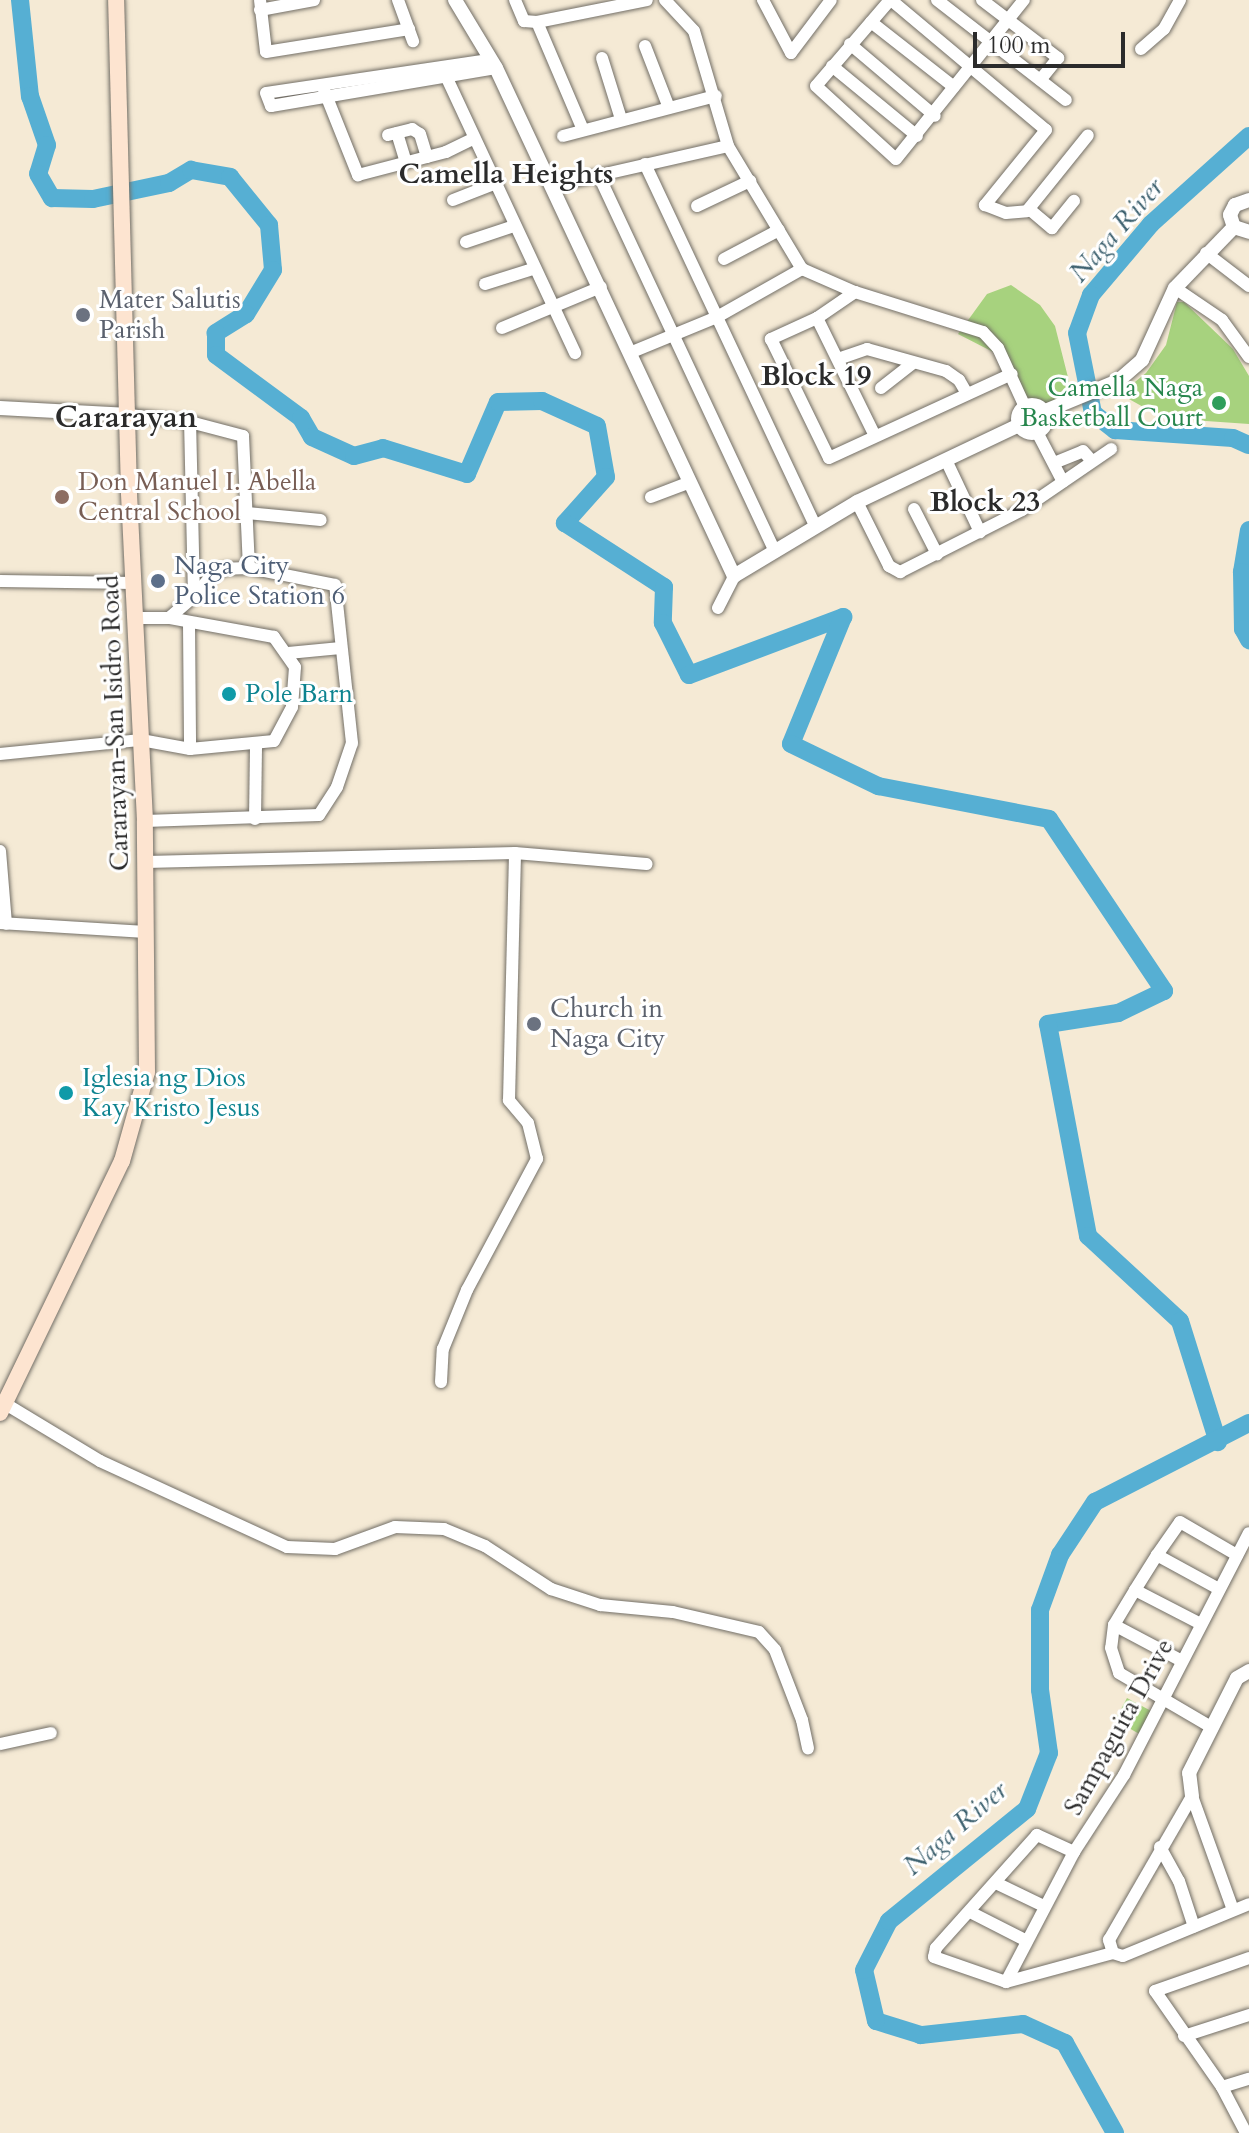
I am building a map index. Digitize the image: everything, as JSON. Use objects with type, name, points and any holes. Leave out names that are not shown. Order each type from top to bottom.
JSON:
[{"type":"main road","name":"Cararayan-San Isidro Road","points":[[2,1408],[122,1161],[147,1072],[145,821],[119,204],[116,0]]},
{"type":"street","points":[[314,0],[260,5],[266,52],[411,35],[398,0]]},
{"type":"street","points":[[455,0],[492,64],[601,287],[687,483],[734,576]]},
{"type":"street","points":[[515,0],[524,21],[537,22],[647,0]]},
{"type":"street","points":[[665,0],[694,31],[716,96],[728,146],[802,269],[855,292],[983,332],[1012,374],[1025,407],[1019,425],[857,502],[734,576],[718,608]]},
{"type":"street","points":[[763,0],[791,53],[831,0]]},
{"type":"street","points":[[1024,0],[971,68],[954,87],[935,116],[896,159],[816,86],[890,0],[971,68],[1046,130],[985,205],[1006,213],[1029,209],[1088,135]]},
{"type":"street","points":[[937,0],[988,44],[1066,100]]},
{"type":"street","points":[[982,0],[1058,58],[1040,80]]},
{"type":"street","points":[[1141,49],[1164,29],[1180,0]]},
{"type":"street","points":[[537,22],[583,130]]},
{"type":"street","points":[[871,22],[954,87]]},
{"type":"street","points":[[850,44],[935,116]]},
{"type":"street","points":[[645,46],[669,108]]},
{"type":"street","points":[[602,58],[621,119]]},
{"type":"street","points":[[473,139],[427,157],[358,175],[324,91],[492,64]]},
{"type":"street","points":[[832,66],[917,136]]},
{"type":"street","points":[[445,73],[533,269],[575,353]]},
{"type":"street","points":[[563,136],[716,96]]},
{"type":"street","points":[[406,163],[393,134],[412,129],[420,134],[427,157]]},
{"type":"street","points":[[552,186],[728,146]]},
{"type":"street","points":[[645,164],[815,526]]},
{"type":"street","points":[[599,176],[775,552]]},
{"type":"street","points":[[697,206],[750,181]]},
{"type":"street","points":[[453,200],[494,184]]},
{"type":"street","points":[[1234,227],[1231,210],[1249,200]]},
{"type":"street","points":[[1029,209],[1052,228],[1074,201]]},
{"type":"street","points":[[466,242],[514,226]]},
{"type":"street","points":[[1234,227],[1249,232]]},
{"type":"street","points":[[1025,407],[1043,412],[1062,405],[1109,385],[1142,360],[1175,288],[1234,227]]},
{"type":"street","points":[[724,259],[779,230]]},
{"type":"street","points":[[1206,253],[1249,286]]},
{"type":"street","points":[[485,284],[533,269]]},
{"type":"street","points":[[632,352],[717,317],[802,269]]},
{"type":"street","points":[[502,328],[601,287]]},
{"type":"street","points":[[1175,288],[1222,320],[1249,357]]},
{"type":"street","points":[[855,292],[817,318],[771,339],[829,458],[1012,374]]},
{"type":"street","points":[[817,318],[875,436]]},
{"type":"street","points":[[838,359],[867,349],[946,371],[959,380],[967,394]]},
{"type":"street","points":[[881,388],[913,363]]},
{"type":"street","points":[[0,408],[129,415],[190,422],[243,436],[249,568]]},
{"type":"street","points":[[1037,432],[1045,423],[1043,412]]},
{"type":"street","points":[[190,422],[194,596]]},
{"type":"street","points":[[1019,425],[1037,432],[1063,482]]},
{"type":"street","points":[[857,502],[893,571],[937,554],[980,532],[1111,449]]},
{"type":"street","points":[[1054,463],[1083,451],[1092,461]]},
{"type":"street","points":[[946,460],[980,532]]},
{"type":"street","points":[[651,497],[687,483]]},
{"type":"street","points":[[914,509],[937,554]]},
{"type":"street","points":[[247,513],[321,520]]},
{"type":"street","points":[[145,821],[319,815],[337,787],[352,743],[335,585],[330,580],[249,568],[214,573],[169,618]]},
{"type":"street","points":[[0,581],[133,583]]},
{"type":"street","points":[[0,754],[141,740],[190,749],[256,746],[274,741],[292,707],[295,667],[289,653],[274,637],[169,618],[135,618]]},
{"type":"street","points":[[189,624],[190,749]]},
{"type":"street","points":[[289,653],[340,648]]},
{"type":"street","points":[[255,819],[256,746]]},
{"type":"street","points":[[0,851],[3,924],[146,932]]},
{"type":"street","points":[[146,862],[515,853],[647,864]]},
{"type":"street","points":[[441,1382],[443,1349],[467,1290],[537,1159],[528,1123],[509,1100],[515,853]]},
{"type":"street","points":[[2,1408],[100,1461],[287,1547],[335,1549],[395,1527],[444,1529],[485,1546],[509,1565],[563,1593],[600,1605],[673,1612],[759,1632],[775,1650],[802,1720],[808,1748]]},
{"type":"street","points":[[1211,1727],[1119,1673],[1111,1648],[1114,1625],[1180,1522],[1237,1555]]},
{"type":"street","name":"Sampaguita Drive","points":[[1006,1982],[1025,1940],[1074,1852],[1164,1699],[1180,1660],[1249,1533]]},
{"type":"street","points":[[1157,1555],[1219,1589]]},
{"type":"street","points":[[1135,1590],[1199,1623]]},
{"type":"street","points":[[1114,1625],[1180,1660]]},
{"type":"street","points":[[1233,1910],[1192,1796],[1189,1773],[1237,1678],[1249,1671]]},
{"type":"street","points":[[0,1744],[51,1733]]},
{"type":"street","points":[[1113,1953],[1109,1940],[1192,1796]]},
{"type":"street","points":[[1074,1852],[1037,1835],[998,1884],[936,1948],[934,1957],[1006,1982],[1113,1953],[1123,1956],[1249,1904]]},
{"type":"street","points":[[1160,1847],[1179,1881],[1194,1927]]},
{"type":"street","points":[[998,1884],[1044,1906]]},
{"type":"street","points":[[970,1912],[1025,1940]]},
{"type":"street","points":[[1246,2133],[1222,2087],[1155,1991],[1249,1958]]},
{"type":"street","points":[[1184,2036],[1249,2015]]},
{"type":"street","points":[[1222,2087],[1249,2079]]},
{"type":"green space","points":[[1011,285],[1040,305],[1055,326],[1073,397],[1043,407],[1030,402],[1014,390],[995,353],[958,334],[987,294]]},
{"type":"green space","points":[[1177,302],[1184,302],[1233,349],[1249,376],[1249,424],[1163,418],[1120,394],[1146,373],[1166,345]]},
{"type":"green space","points":[[1127,1698],[1153,1712],[1141,1735],[1115,1720]]},
{"type":"waterway","points":[[20,0],[30,96],[47,145],[38,174],[52,198],[93,199],[169,183],[191,170],[230,177],[269,225],[273,270],[246,314],[216,333],[216,355],[301,418],[312,437],[354,456],[383,448],[467,474],[498,402],[542,401],[597,426],[606,477],[565,523],[664,587],[663,623],[689,675],[843,617],[791,744],[878,786],[1049,819],[1164,991],[1118,1013],[1048,1024],[1088,1236],[1180,1321],[1218,1442]]},
{"type":"waterway","name":"Naga River","points":[[1249,136],[1151,224],[1091,295],[1077,333],[1093,413],[1115,430],[1233,438],[1249,445]]},
{"type":"waterway","name":"Naga River","points":[[1249,530],[1242,572],[1243,629],[1249,640]]},
{"type":"waterway","name":"Naga River","points":[[1115,2133],[1065,2043],[1023,2024],[921,2035],[876,2021],[864,1970],[889,1921],[1027,1809],[1049,1753],[1040,1690],[1040,1610],[1060,1555],[1095,1502],[1249,1423]]},
{"type":"place","name":"Mater Salutis Parish","points":[[83,315]]},
{"type":"place","name":"Camella Naga Basketball Court","points":[[1219,403]]},
{"type":"place","name":"Don Manuel I. Abella Central School","points":[[62,497]]},
{"type":"place","name":"Naga City Police Station 6","points":[[158,581]]},
{"type":"place","name":"Pole Barn","points":[[229,694]]},
{"type":"place","name":"Church in Naga City","points":[[534,1024]]},
{"type":"place","name":"Iglesia ng Dios Kay Kristo Jesus","points":[[66,1093]]},
{"type":"district","name":"Camella Heights","points":[[506,174]]},
{"type":"district","name":"Block 19","points":[[816,376]]},
{"type":"district","name":"Cararayan","points":[[126,418]]},
{"type":"district","name":"Block 23","points":[[985,502]]}]
